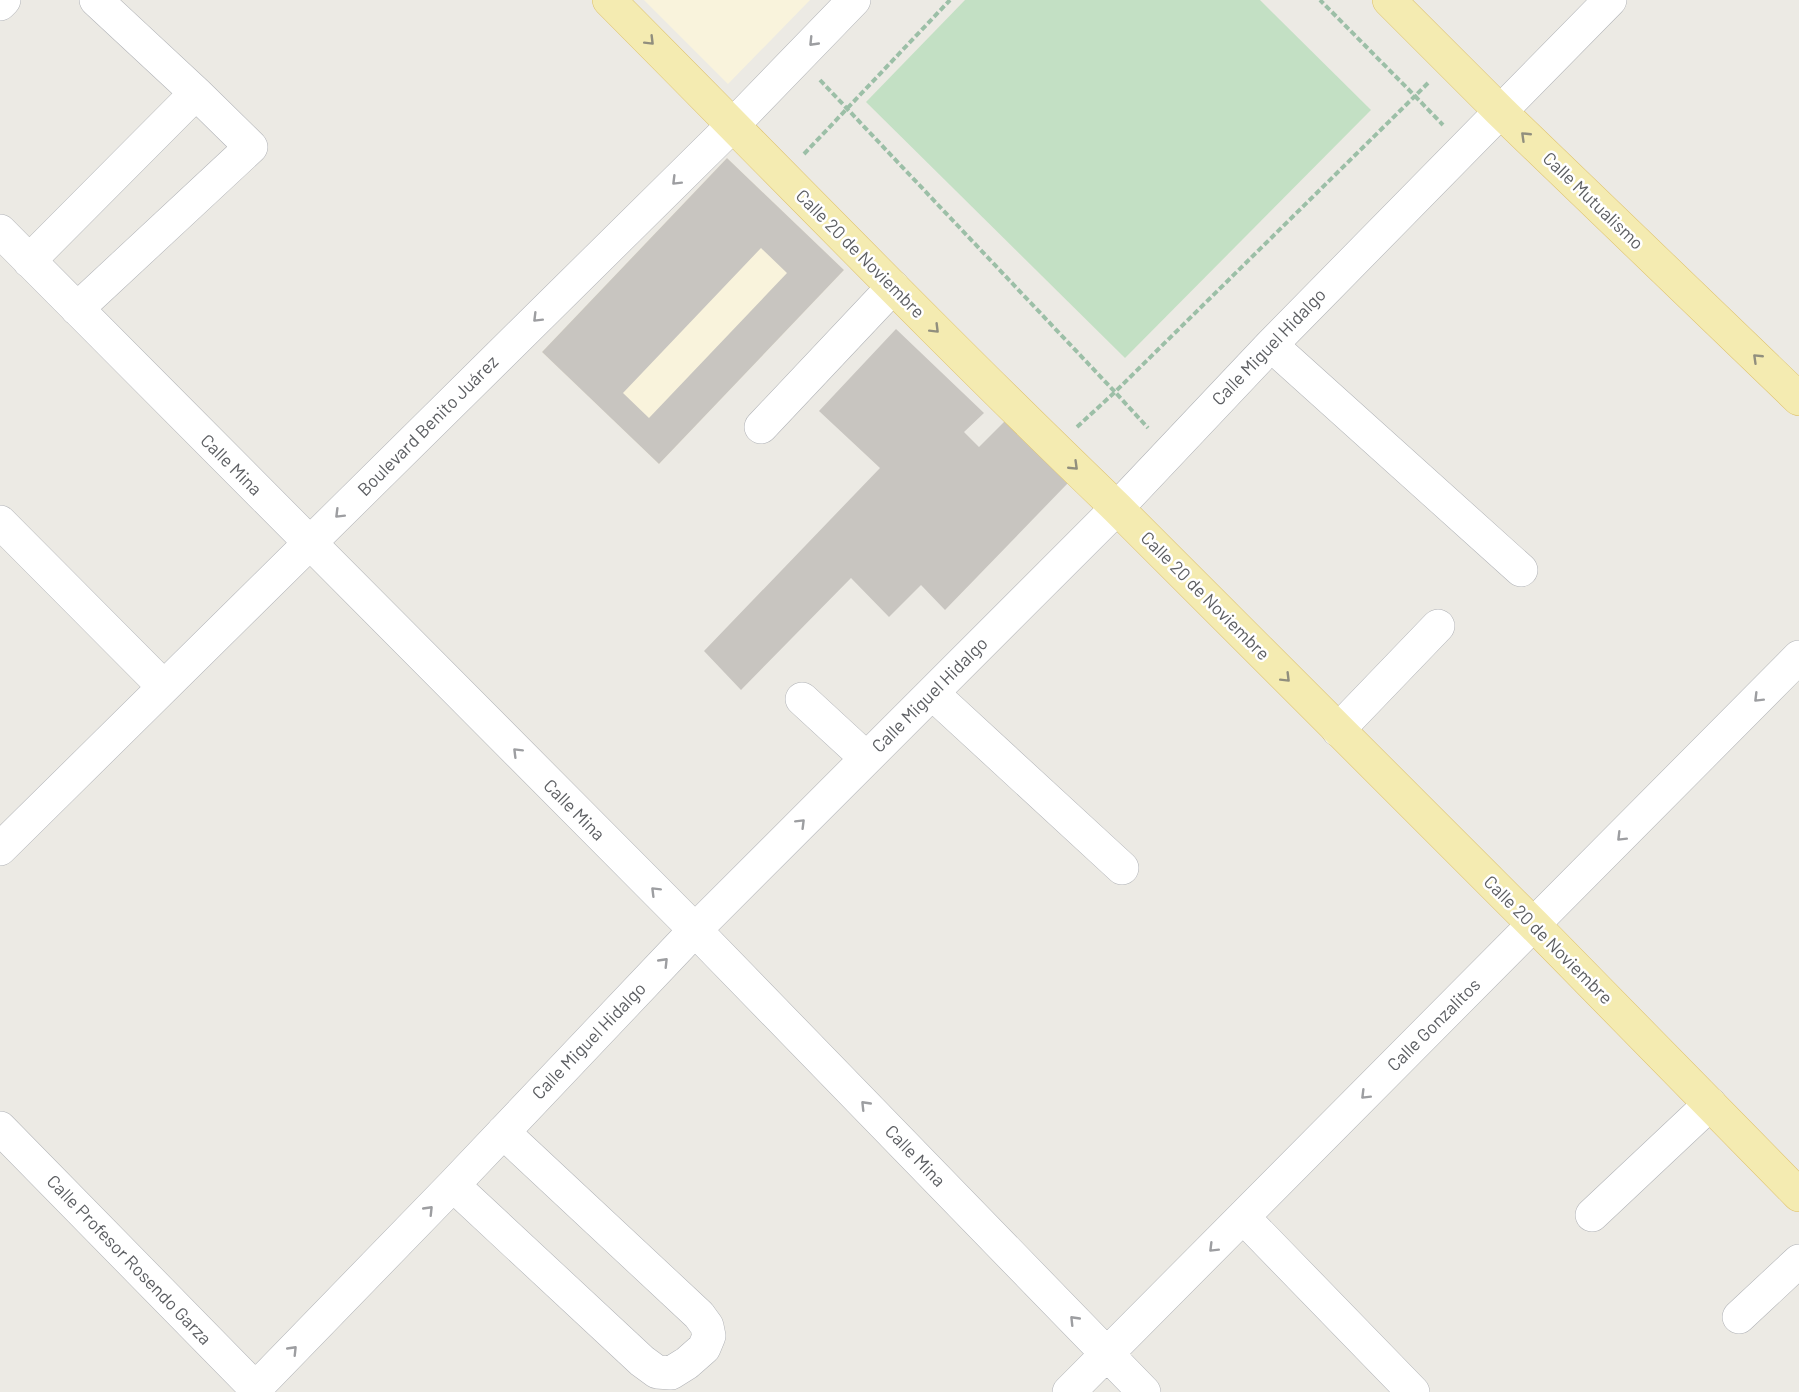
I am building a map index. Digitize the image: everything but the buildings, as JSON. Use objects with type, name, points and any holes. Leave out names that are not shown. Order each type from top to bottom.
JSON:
[{"type":"main road","name":"Calle 20 de Noviembre","points":[[609,0],[783,177],[1534,925],[1799,1195]]},
{"type":"main road","name":"Calle Mutualismo","points":[[1389,0],[1500,111],[1799,399]]},
{"type":"street","points":[[0,4],[4,0]]},
{"type":"street","points":[[77,309],[251,147],[96,0]]},
{"type":"street","name":"Boulevard Benito Juárez","points":[[0,849],[733,125],[854,0]]},
{"type":"street","name":"Calle Miguel Hidalgo","points":[[256,1391],[694,930],[1117,508],[1169,451],[1464,146],[1610,0]]},
{"type":"street","points":[[29,261],[196,93]]},
{"type":"street","name":"Calle Mina","points":[[0,231],[694,930],[1144,1392]]},
{"type":"street","points":[[760,428],[893,287]]},
{"type":"street","points":[[1271,345],[1521,570]]},
{"type":"street","points":[[0,522],[164,687]]},
{"type":"street","points":[[1338,730],[1438,626]]},
{"type":"street","name":"Calle Gonzalitos","points":[[1069,1392],[1799,657]]},
{"type":"street","points":[[932,693],[1122,868]]},
{"type":"street","points":[[802,699],[866,758]]},
{"type":"street","points":[[1592,1215],[1710,1104]]},
{"type":"street","name":"Calle Profesor Rosendo Garza","points":[[0,1128],[256,1391]]},
{"type":"street","points":[[453,1185],[642,1361],[657,1372],[671,1373],[704,1348],[709,1336],[707,1326],[699,1315],[503,1132]]},
{"type":"street","points":[[1243,1217],[1413,1392]]},
{"type":"street","points":[[1739,1317],[1799,1261]]},
{"type":"path","points":[[783,177],[950,0]]},
{"type":"path","points":[[1320,0],[1464,146]]},
{"type":"path","points":[[799,57],[1169,451]]},
{"type":"path","points":[[1055,448],[1115,392],[1415,96]]},
{"type":"shaded area","points":[[644,0],[810,0],[728,84]]},
{"type":"shaded area","points":[[727,158],[844,270],[659,464],[542,352]]},
{"type":"green space","points":[[965,0],[1260,0],[1371,110],[1125,358],[866,102]]}]
